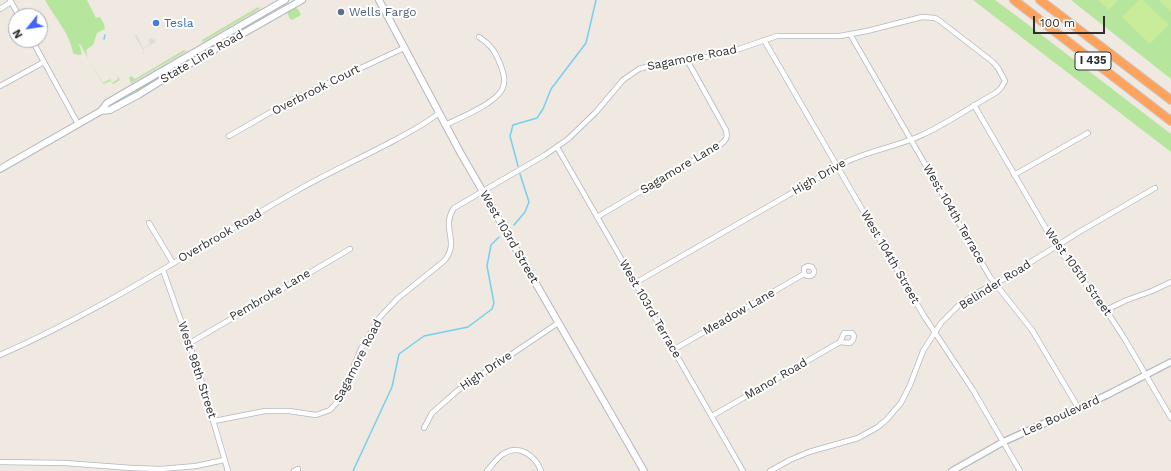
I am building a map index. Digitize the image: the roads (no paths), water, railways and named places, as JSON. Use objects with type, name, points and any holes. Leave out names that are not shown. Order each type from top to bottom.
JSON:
[{"type":"highway","name":"I 435","points":[[1014,0],[1171,121]]},
{"type":"highway","name":"I 435","points":[[1040,0],[1171,100]]},
{"type":"main road","name":"State Line Road","points":[[101,111],[107,103],[285,0]]},
{"type":"main road","name":"State Line Road","points":[[0,169],[101,111],[110,110],[138,95],[177,71],[302,0]]},
{"type":"main road","name":"West 103rd Street","points":[[379,0],[445,126],[644,471]]},
{"type":"street","points":[[0,9],[11,1]]},
{"type":"street","name":"Sagamore Road","points":[[214,421],[277,410],[316,415],[333,407],[340,399],[361,349],[380,317],[397,299],[444,261],[448,256],[452,246],[448,222],[449,215],[454,208],[556,147],[578,130],[596,112],[623,80],[639,69],[653,64],[720,55],[764,40],[782,36],[840,36],[867,31],[922,17],[934,18],[993,62],[998,68],[1004,81]]},
{"type":"street","name":"West 104th Terrace","points":[[850,34],[910,140],[995,284],[1032,330],[1079,409]]},
{"type":"street","points":[[445,126],[494,100],[501,92],[504,85],[504,74],[496,54],[488,43],[479,37]]},
{"type":"street","name":"West 104th Street","points":[[764,40],[934,333],[962,373],[1020,471]]},
{"type":"street","points":[[36,48],[78,124]]},
{"type":"street","name":"Overbrook Court","points":[[229,136],[292,100],[404,48]]},
{"type":"street","name":"Sagamore Lane","points":[[597,217],[726,141],[728,137],[726,130],[686,60]]},
{"type":"street","points":[[0,86],[44,62]]},
{"type":"street","name":"High Drive","points":[[635,283],[837,166],[867,152],[910,140],[922,135],[997,92],[1001,88],[1004,81]]},
{"type":"street","name":"West 105th Street","points":[[974,105],[1056,246],[1106,310],[1171,418]]},
{"type":"street","name":"Overbrook Road","points":[[0,355],[60,328],[163,270],[297,191],[430,121],[439,113]]},
{"type":"street","points":[[1014,175],[1088,133]]},
{"type":"street","name":"West 103rd Terrace","points":[[556,147],[743,471]]},
{"type":"street","name":"Belinder Road","points":[[770,471],[809,452],[858,438],[878,427],[887,420],[901,403],[907,392],[923,351],[947,316],[959,305],[1155,188]]},
{"type":"street","points":[[149,223],[173,264]]},
{"type":"street","name":"Pembroke Lane","points":[[190,343],[350,249]]},
{"type":"street","name":"West 98th Street","points":[[163,270],[190,343],[228,471]]},
{"type":"street","name":"Meadow Lane","points":[[674,350],[804,274]]},
{"type":"street","points":[[1106,310],[1171,282]]},
{"type":"street","name":"High Drive","points":[[424,428],[432,413],[457,390],[558,322]]},
{"type":"street","name":"Manor Road","points":[[712,416],[840,342]]},
{"type":"street","name":"Lee Boulevard","points":[[952,471],[1003,442],[1079,409],[1171,362]]},
{"type":"street","points":[[487,471],[502,455],[510,451],[517,450],[527,452],[534,458],[539,464],[541,471]]},
{"type":"street","points":[[0,462],[65,463],[161,469],[196,466],[224,460]]},
{"type":"waterway","points":[[518,166],[510,136],[513,125],[537,118],[543,109],[551,89],[586,43],[596,0]]},
{"type":"waterway","points":[[104,39],[105,35]]},
{"type":"waterway","points":[[514,225],[525,212],[529,202],[520,174]]},
{"type":"waterway","points":[[353,471],[392,387],[399,354],[424,336],[468,327],[492,309],[494,303],[487,266],[491,245],[499,237]]},
{"type":"place","name":"Wells Fargo","points":[[341,12]]},
{"type":"place","name":"Tesla","points":[[156,23]]}]
